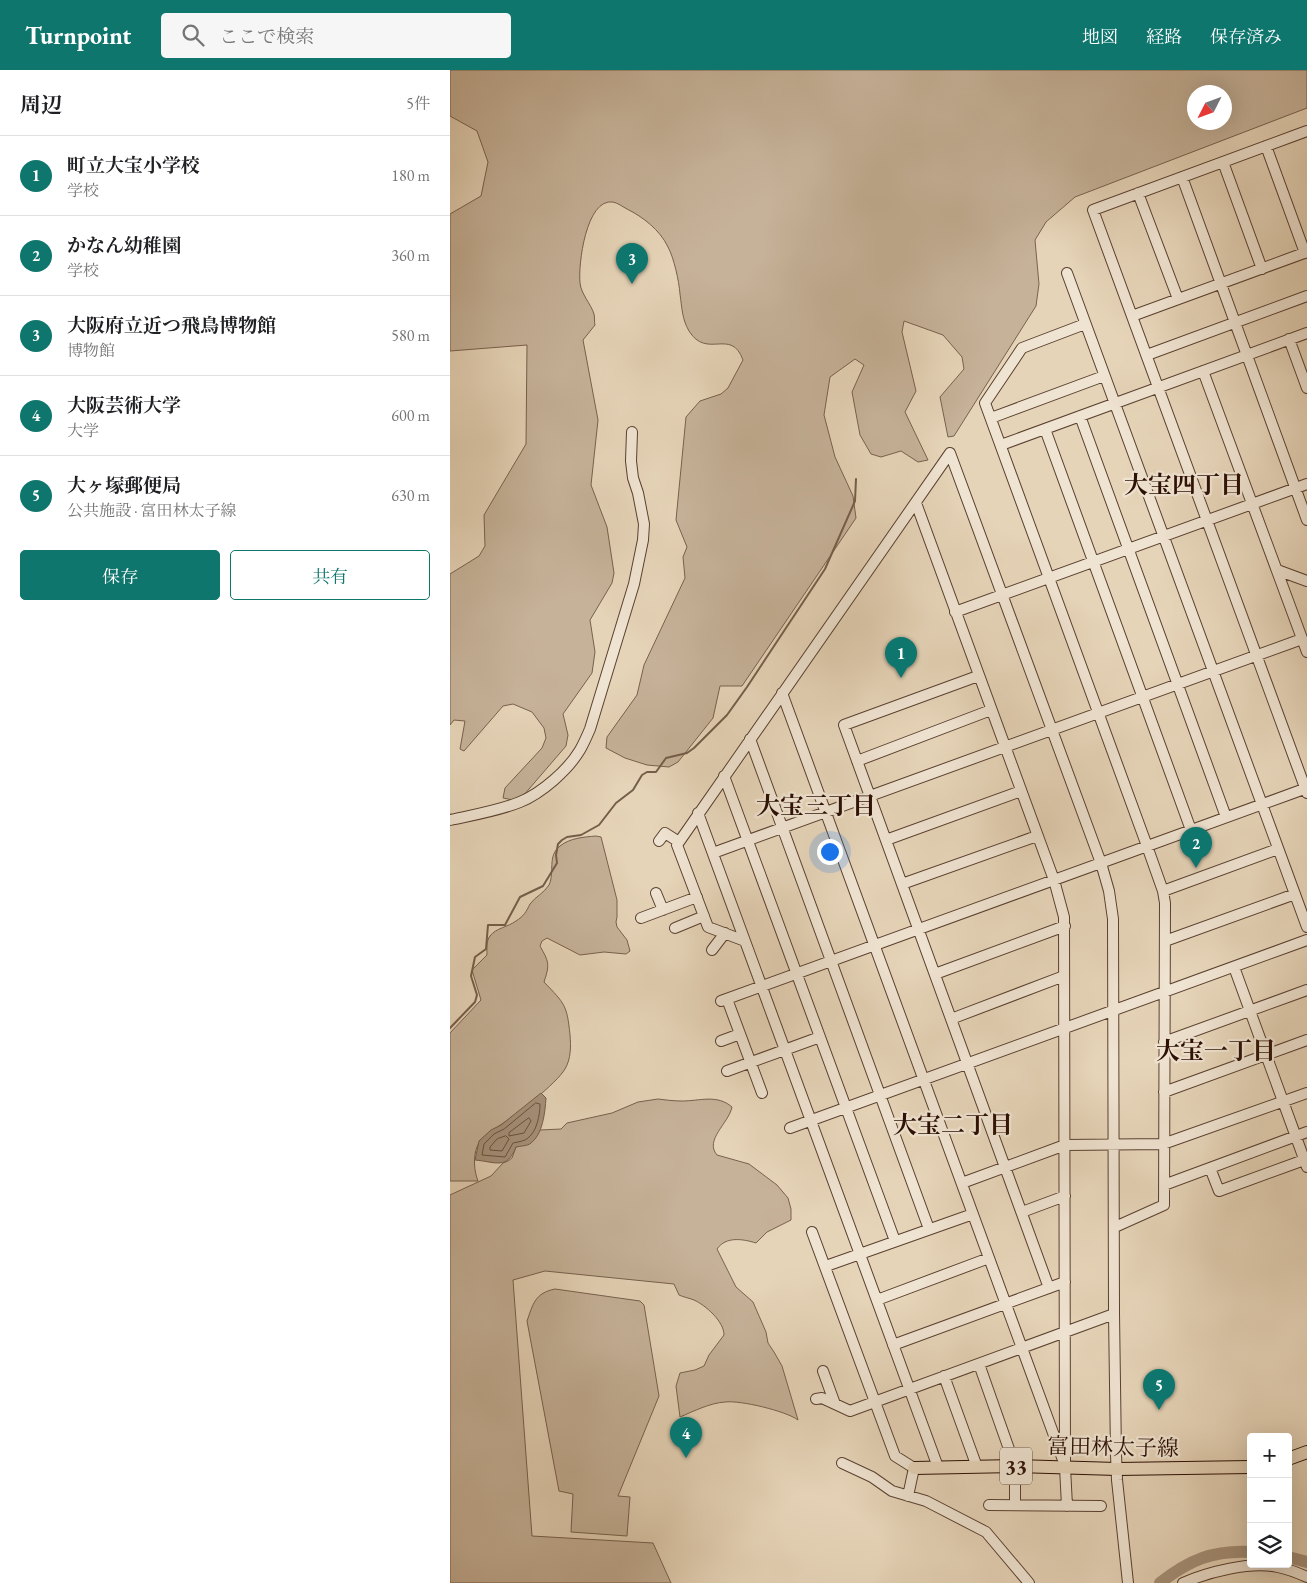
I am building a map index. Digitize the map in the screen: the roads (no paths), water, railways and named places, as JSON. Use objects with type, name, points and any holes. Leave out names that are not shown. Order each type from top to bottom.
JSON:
[{"type":"main road","points":[[1292,1458],[1307,1452]]},
{"type":"main road","name":"富田林太子線","points":[[914,1468],[1015,1466],[1117,1468],[1247,1467]]},
{"type":"street","points":[[762,1093],[740,1034],[724,1000],[1262,804],[1306,790],[1093,210],[1307,131]]},
{"type":"street","points":[[1132,316],[1306,252],[1266,146]]},
{"type":"street","points":[[1223,162],[1262,269]]},
{"type":"street","points":[[1182,177],[1307,520]]},
{"type":"street","points":[[1138,193],[1178,299]]},
{"type":"street","points":[[1067,273],[1307,928]]},
{"type":"street","points":[[1147,355],[1307,296]]},
{"type":"street","points":[[1085,324],[1022,348],[985,403],[1147,846],[1163,891],[1165,903],[1164,1205],[1115,1227]]},
{"type":"street","points":[[1001,445],[1307,333]]},
{"type":"street","points":[[1289,339],[1307,388]]},
{"type":"street","points":[[1203,371],[1307,652]]},
{"type":"street","points":[[991,418],[1104,376]]},
{"type":"street","points":[[1080,416],[1226,817]]},
{"type":"street","points":[[1045,428],[1191,830]]},
{"type":"street","points":[[450,820],[521,802],[567,768],[581,749],[590,729],[634,584],[644,540],[644,524],[631,461],[632,432]]},
{"type":"street","points":[[745,940],[708,927],[677,845],[950,453],[1101,863],[1109,891],[1113,919],[1115,1009],[1114,1314],[1117,1468],[1128,1583]]},
{"type":"street","points":[[955,612],[1307,484]]},
{"type":"street","points":[[916,503],[1063,908],[1065,926],[1065,1467],[1067,1506]]},
{"type":"street","points":[[1277,570],[1307,582]]},
{"type":"street","points":[[713,853],[1302,639]]},
{"type":"street","points":[[978,676],[844,725],[1049,1288]]},
{"type":"street","points":[[782,693],[1065,1467]]},
{"type":"street","points":[[857,760],[991,710]]},
{"type":"street","points":[[750,739],[929,1229]]},
{"type":"street","points":[[724,776],[895,1241]]},
{"type":"street","points":[[886,840],[1020,791]]},
{"type":"street","points":[[698,813],[938,1467]]},
{"type":"street","points":[[659,841],[665,833],[679,842]]},
{"type":"street","points":[[902,884],[1037,836]]},
{"type":"street","points":[[1163,891],[1278,848]]},
{"type":"street","points":[[656,893],[664,910]]},
{"type":"street","points":[[1165,941],[1295,894]]},
{"type":"street","points":[[641,918],[697,897]]},
{"type":"street","points":[[675,928],[704,916]]},
{"type":"street","points":[[935,974],[1065,926]]},
{"type":"street","points":[[712,950],[725,933]]},
{"type":"street","points":[[790,1128],[1307,940]]},
{"type":"street","points":[[1210,1168],[1219,1191],[1306,1164],[1234,967]]},
{"type":"street","points":[[951,1019],[1064,976]]},
{"type":"street","points":[[1164,1042],[1307,990]]},
{"type":"street","points":[[721,1041],[740,1034]]},
{"type":"street","points":[[727,1071],[820,1037]]},
{"type":"street","points":[[1164,1092],[1307,1040]]},
{"type":"street","points":[[962,1183],[1065,1145],[1163,1144],[1307,1093]]},
{"type":"street","points":[[1164,1185],[1307,1132]]},
{"type":"street","points":[[1022,1212],[1065,1196]]},
{"type":"street","points":[[826,1266],[973,1214]]},
{"type":"street","points":[[812,1232],[895,1456],[914,1468],[908,1496]]},
{"type":"street","points":[[877,1300],[989,1258]]},
{"type":"street","points":[[893,1345],[1065,1282]]},
{"type":"street","points":[[816,1400],[822,1398],[850,1412],[1114,1314]]},
{"type":"street","points":[[979,1364],[1015,1466],[1015,1505]]},
{"type":"street","points":[[823,1372],[835,1404]]},
{"type":"street","points":[[944,1376],[977,1467]]},
{"type":"street","points":[[842,1463],[872,1477],[892,1491],[926,1500],[986,1532],[1029,1583]]},
{"type":"street","points":[[989,1505],[1101,1506]]},
{"type":"street","points":[[1184,1583],[1203,1575],[1260,1565],[1277,1567],[1307,1577]]},
{"type":"water","points":[[541,1093],[546,1098],[545,1110],[541,1128],[535,1139],[528,1145],[516,1147],[513,1154],[505,1162],[495,1163],[475,1160],[479,1141]]},
{"type":"waterway","points":[[450,1028],[475,1002],[477,995],[471,976],[475,957],[486,949],[488,925],[505,925],[520,897],[543,886],[557,863],[558,844],[567,837],[581,835],[599,825],[616,803],[633,790],[642,775],[647,772],[656,772],[666,758],[687,753],[727,715],[825,569],[855,501],[856,479]]},
{"type":"waterway","points":[[1160,1583],[1181,1568],[1202,1558],[1225,1553],[1247,1552]]},
{"type":"waterway","points":[[1292,1558],[1307,1562]]},
{"type":"place","name":"大阪府立近つ飛鳥博物館","points":[[632,284]]},
{"type":"place","name":"町立大宝小学校","points":[[901,678]]},
{"type":"place","name":"かなん幼稚園","points":[[1196,868]]},
{"type":"place","name":"大ヶ塚郵便局","points":[[1159,1410]]},
{"type":"place","name":"大阪芸術大学","points":[[686,1458]]},
{"type":"district","name":"大宝四丁目","points":[[1184,484]]},
{"type":"district","name":"大宝三丁目","points":[[816,805]]},
{"type":"district","name":"大宝一丁目","points":[[1216,1050]]},
{"type":"district","name":"大宝二丁目","points":[[953,1124]]}]
